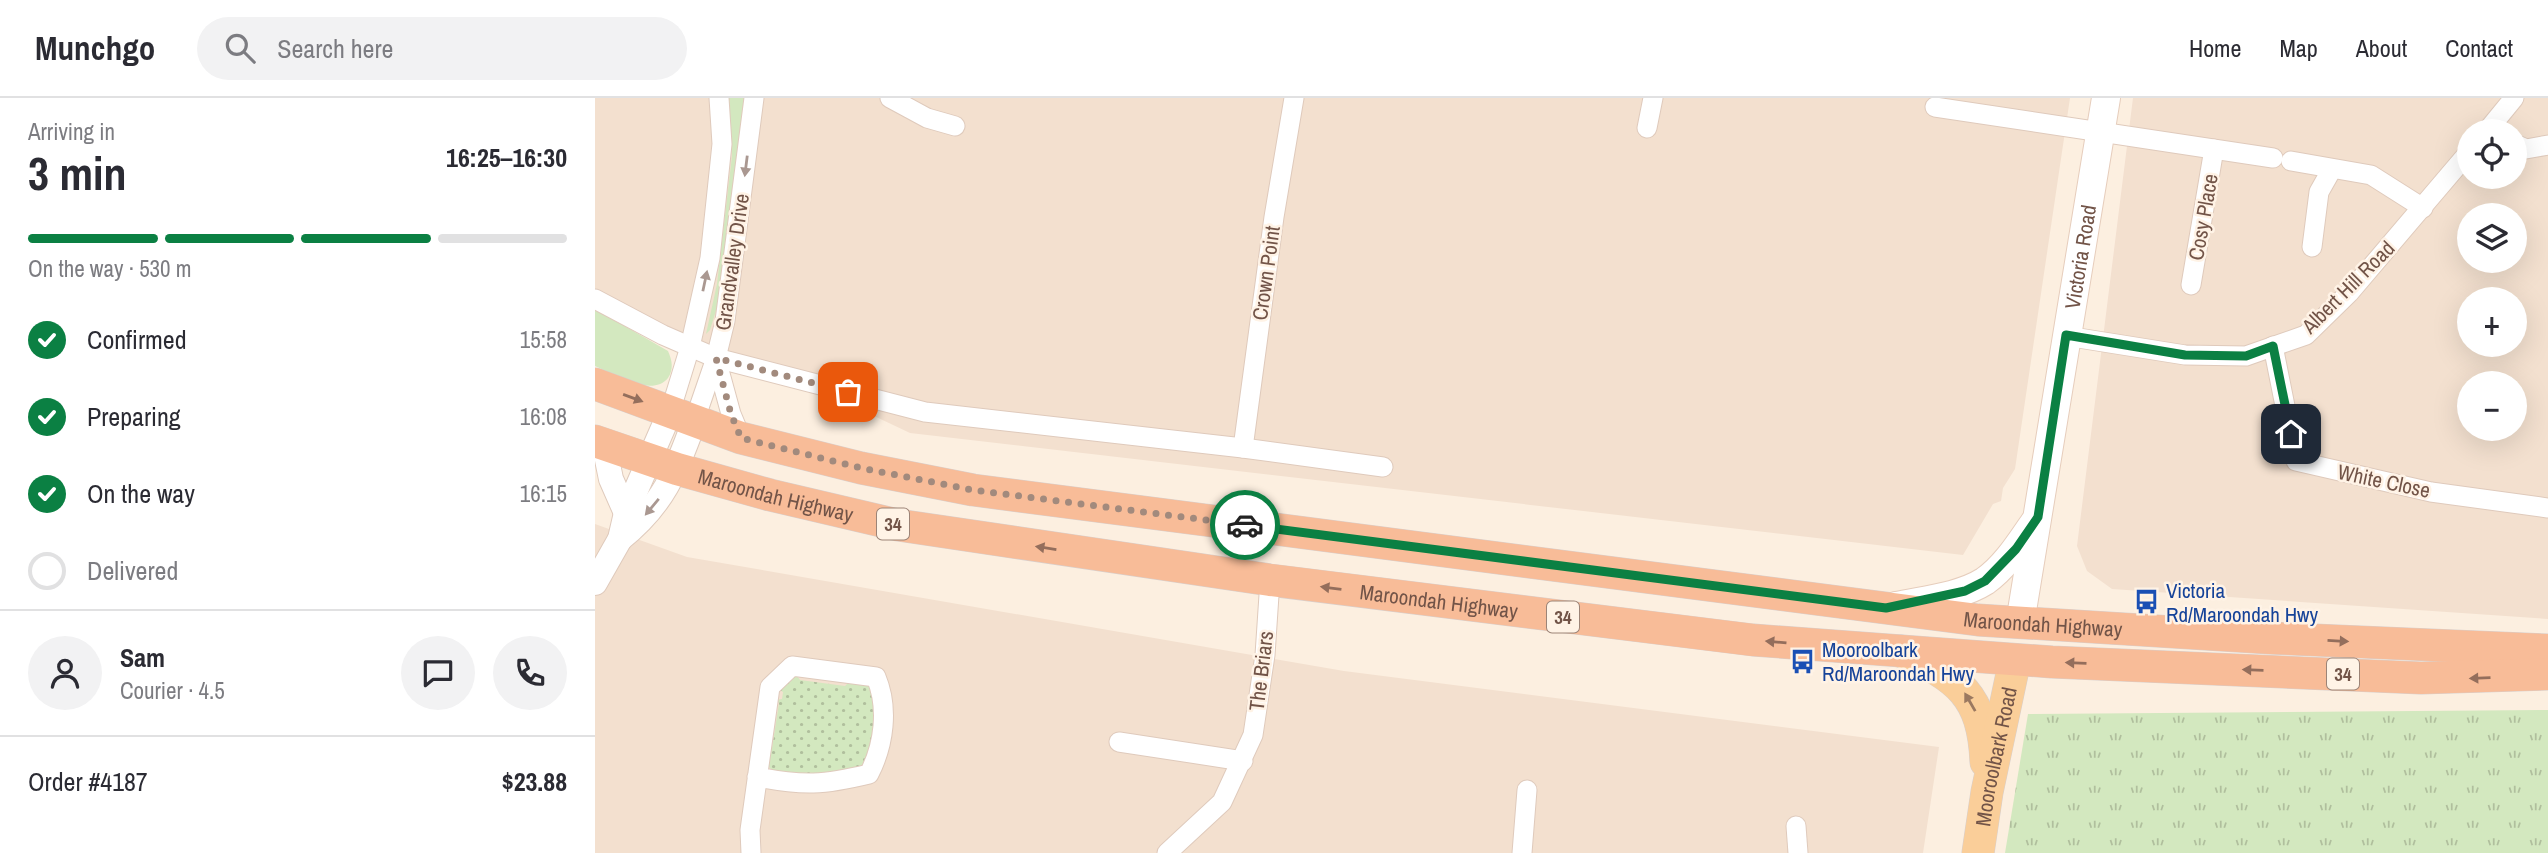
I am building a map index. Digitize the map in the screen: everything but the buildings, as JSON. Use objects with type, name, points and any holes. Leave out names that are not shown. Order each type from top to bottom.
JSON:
[{"type":"highway","name":"Maroondah Highway","points":[[595,384],[741,438],[861,468],[973,490],[2020,623],[2548,650]]},
{"type":"highway","name":"Maroondah Highway","points":[[600,443],[663,465],[770,495],[898,525],[1270,580],[1753,640],[2015,660],[2421,678],[2548,674]]},
{"type":"highway","points":[[2015,660],[2020,623]]},
{"type":"main road","name":"Victoria Road","points":[[2020,623],[2106,98]]},
{"type":"main road","points":[[1886,608],[1965,591],[1985,581],[2016,549],[2038,517]]},
{"type":"main road","points":[[1901,651],[1936,667],[1970,697],[1982,726],[1987,792]]},
{"type":"main road","name":"Mooroolbark Road","points":[[1978,853],[1987,792],[2015,660]]},
{"type":"street","name":"Grandvalley Drive","points":[[682,417],[690,347],[710,258],[722,144],[719,98]]},
{"type":"street","name":"Grandvalley Drive","points":[[682,417],[716,358],[730,293],[754,98]]},
{"type":"street","points":[[890,98],[927,118],[955,127]]},
{"type":"street","name":"Crown Point","points":[[1243,448],[1274,217],[1294,98]]},
{"type":"street","points":[[1647,128],[1653,98]]},
{"type":"street","points":[[2498,119],[2514,98]]},
{"type":"street","name":"Cosy Place","points":[[1935,107],[2371,175],[2423,208]]},
{"type":"street","points":[[2527,149],[2548,145]]},
{"type":"street","name":"Cosy Place","points":[[2192,285],[2214,149]]},
{"type":"street","name":"Albert Hill Road","points":[[2066,335],[2185,355],[2246,356],[2306,335],[2349,293],[2457,167]]},
{"type":"street","points":[[2312,247],[2319,192],[2332,169]]},
{"type":"street","points":[[595,299],[716,358],[925,412],[1384,467]]},
{"type":"street","name":"White Close","points":[[2273,346],[2295,461],[2431,492],[2548,508]]},
{"type":"street","points":[[716,358],[731,414],[741,438]]},
{"type":"street","points":[[595,583],[620,539],[625,513],[663,465],[682,417]]},
{"type":"street","points":[[600,443],[625,513]]},
{"type":"street","points":[[620,539],[635,527],[667,488],[663,465]]},
{"type":"street","name":"The Briars","points":[[1167,853],[1222,802],[1253,735],[1265,655],[1270,580]]},
{"type":"street","points":[[751,853],[750,830],[757,777],[770,687],[792,666],[876,677],[884,696],[880,751],[869,774],[828,784],[791,783],[757,777]]},
{"type":"street","points":[[1119,742],[1243,761]]},
{"type":"street","points":[[1522,853],[1527,790]]},
{"type":"street","points":[[1797,826],[1798,853]]},
{"type":"shaded area","points":[[595,98],[2070,98],[2015,469],[2003,488],[2001,501],[1993,504],[1963,555],[910,433],[779,371],[638,316],[595,291]]},
{"type":"shaded area","points":[[2133,98],[2548,98],[2548,619],[2112,589],[2087,571],[2077,546]]},
{"type":"shaded area","points":[[595,524],[687,557],[1344,671],[1939,747],[1923,853],[595,853]]},
{"type":"green space","points":[[729,98],[749,98],[719,301],[710,330],[706,334],[717,284],[732,156]]},
{"type":"green space","points":[[595,309],[668,351],[672,364],[668,378],[661,384],[643,385],[622,379],[595,366]]},
{"type":"green space","points":[[795,673],[800,680],[845,686],[851,680],[869,684],[877,701],[871,753],[864,768],[849,776],[775,773],[766,764],[765,753],[772,748],[779,703],[775,700],[782,699],[783,692],[774,686]]},
{"type":"green space","points":[[2548,710],[2548,853],[2005,853],[2028,714]]},
{"type":"way so far","points":[[848,392],[716,358],[731,414],[741,438],[861,468],[973,490],[1245,525]]},
{"type":"place","name":"Victoria Rd/Maroondah Hwy","points":[[2146,602]]},
{"type":"place","name":"Mooroolbark Rd/Maroondah Hwy","points":[[1802,661]]},
{"type":"route","points":[[1245,525],[1886,608],[1965,591],[1985,581],[2016,549],[2038,517],[2066,335],[2185,355],[2246,356],[2273,346],[2291,434]]}]
